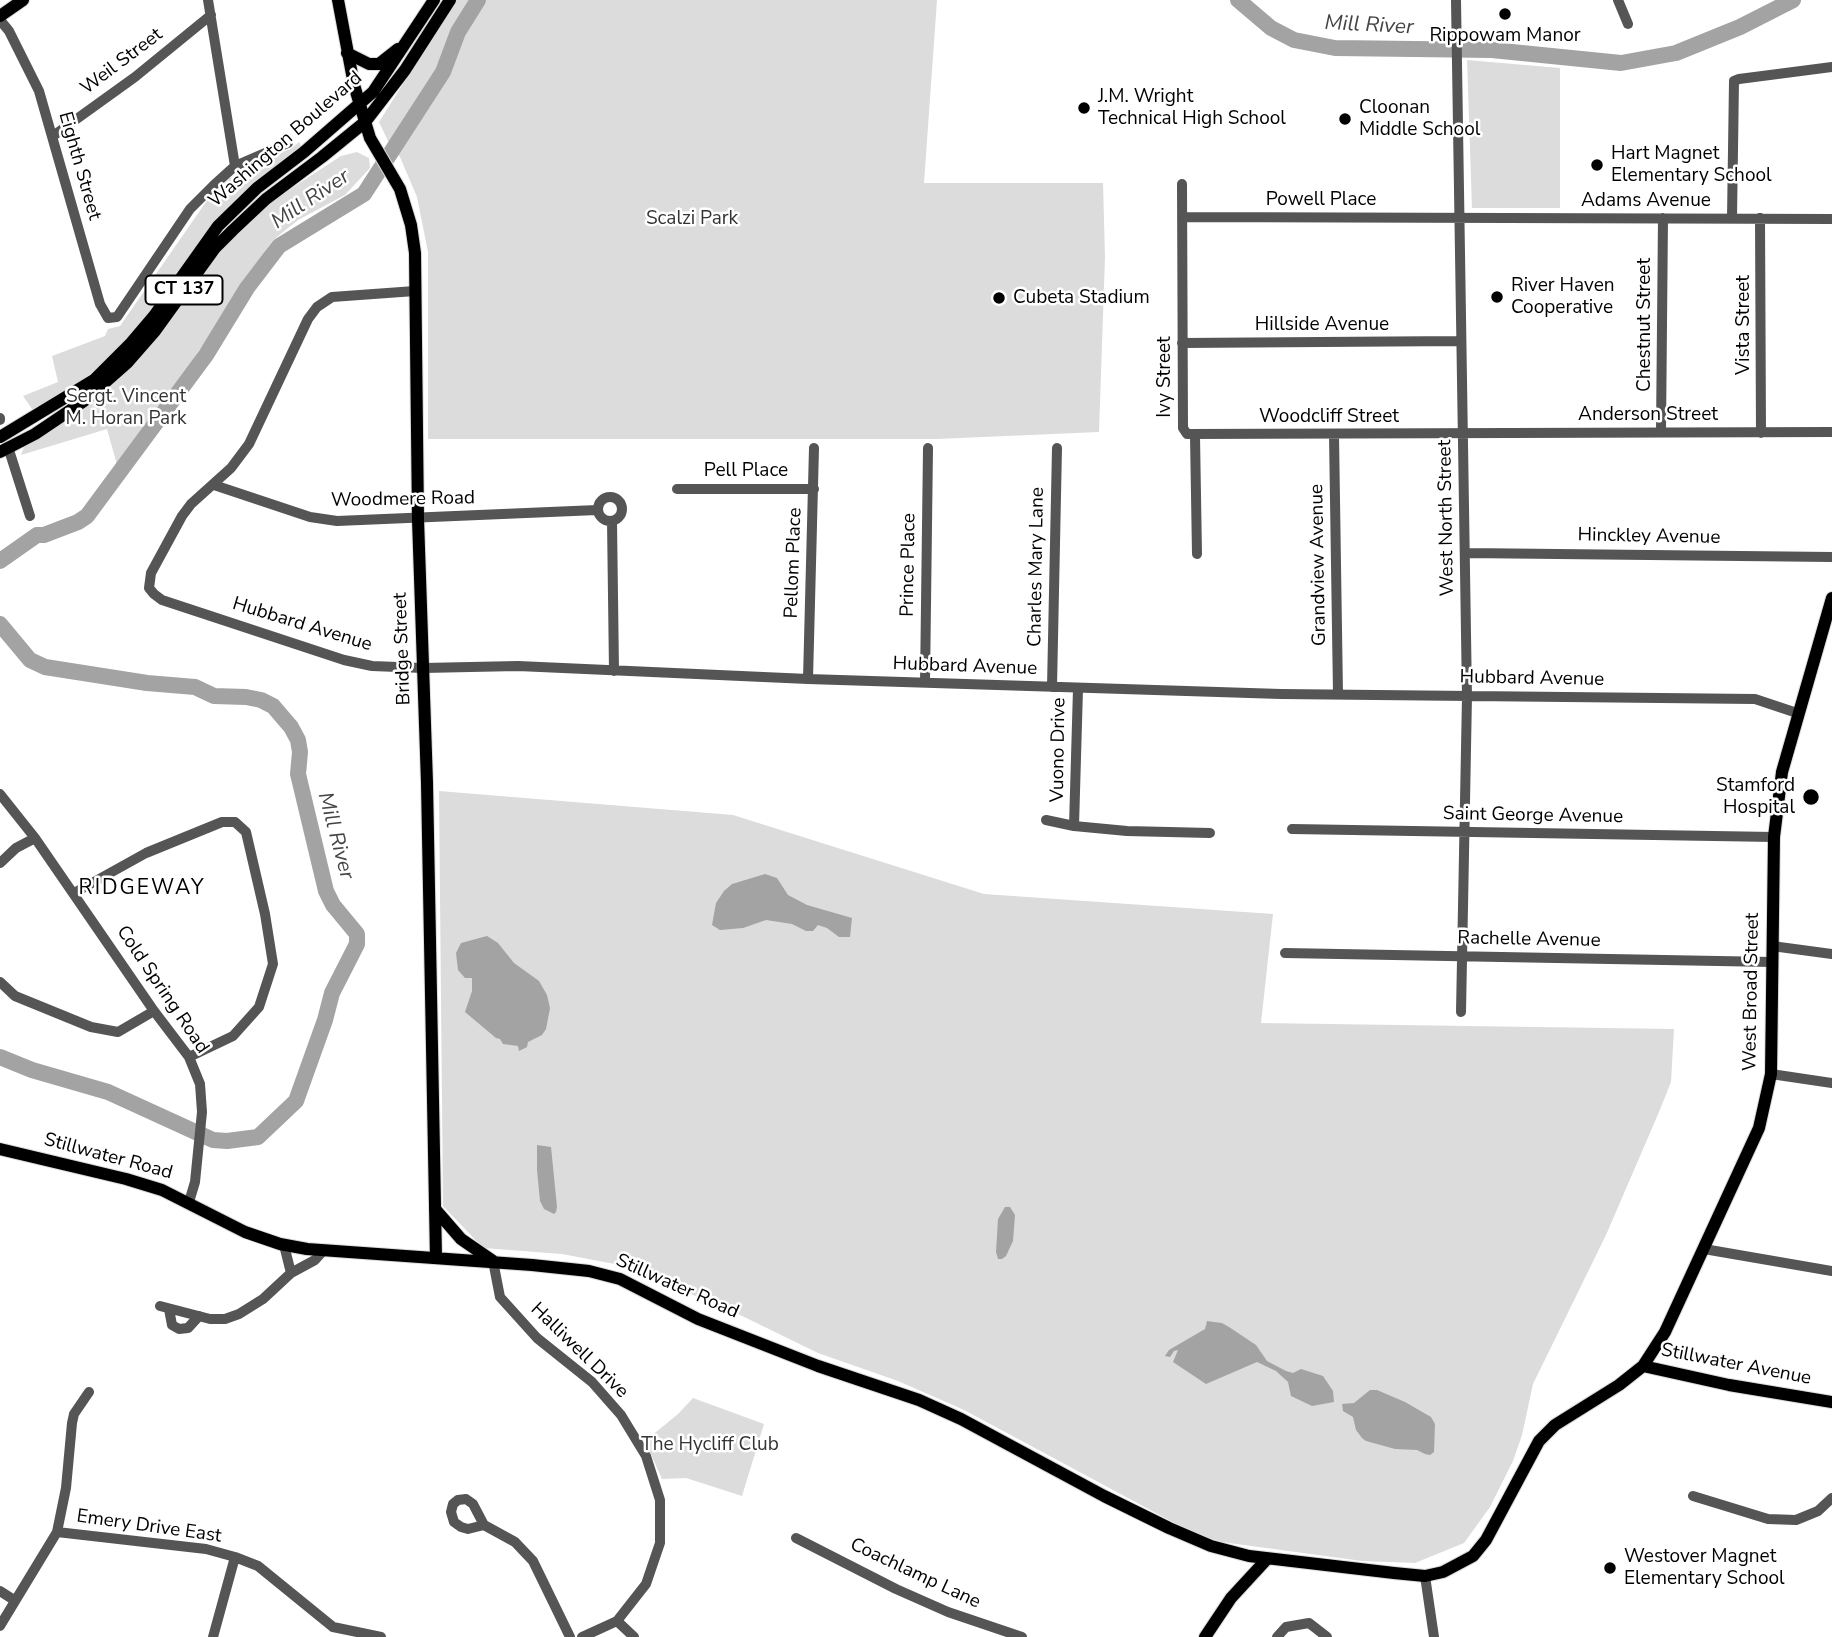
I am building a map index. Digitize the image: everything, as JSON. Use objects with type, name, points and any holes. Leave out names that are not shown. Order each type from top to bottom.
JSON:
[{"type":"main road","points":[[0,18],[23,0]]},
{"type":"main road","name":"Bridge Street","points":[[338,0],[347,53],[365,122],[377,151],[400,188],[415,253],[418,519],[436,1258]]},
{"type":"main road","name":"Washington Boulevard","points":[[3,445],[94,380],[131,343],[154,316],[218,226],[257,188],[373,93],[434,0]]},
{"type":"main road","name":"Washington Boulevard","points":[[3,445],[35,434],[84,401],[127,363],[155,331],[215,248],[265,199],[365,122],[405,69],[450,0]]},
{"type":"main road","points":[[347,53],[369,64],[379,64],[410,37]]},
{"type":"main road","name":"West Broad Street","points":[[1643,1366],[1665,1332],[1759,1128],[1771,1074],[1774,837],[1782,772],[1832,598]]},
{"type":"main road","name":"Stillwater Road","points":[[0,1149],[162,1190],[245,1232],[284,1245],[493,1261],[589,1271],[620,1279],[698,1319],[818,1366],[919,1400],[961,1419],[1169,1528],[1223,1549],[1268,1559]]},
{"type":"main road","points":[[435,1209],[461,1239],[493,1261]]},
{"type":"main road","name":"Stillwater Avenue","points":[[1268,1559],[1425,1576],[1460,1564],[1476,1553],[1486,1540],[1539,1441],[1555,1425],[1619,1385],[1643,1366],[1729,1385],[1832,1402]]},
{"type":"main road","points":[[1205,1637],[1231,1598],[1268,1559]]},
{"type":"street","points":[[208,0],[235,166],[288,143]]},
{"type":"street","name":"West North Street","points":[[1455,0],[1461,219],[1467,696],[1461,1012]]},
{"type":"street","points":[[1618,0],[1628,24]]},
{"type":"street","name":"Weil Street","points":[[53,135],[135,77],[211,15]]},
{"type":"street","name":"Eighth Street","points":[[0,18],[39,91],[100,304],[108,318],[117,317],[190,209],[235,166]]},
{"type":"street","points":[[1732,218],[1734,81],[1832,67]]},
{"type":"street","name":"Ivy Street","points":[[1182,184],[1183,428],[1187,434],[1195,436]]},
{"type":"street","name":"Powell Place","points":[[1182,217],[1461,219]]},
{"type":"street","name":"Chestnut Street","points":[[1661,431],[1663,218]]},
{"type":"street","name":"Vista Street","points":[[1760,218],[1761,433]]},
{"type":"street","name":"Adams Avenue","points":[[1461,219],[1832,219]]},
{"type":"street","points":[[214,485],[249,444],[308,319],[317,307],[332,297],[415,291]]},
{"type":"street","name":"Hillside Avenue","points":[[1182,343],[1461,341]]},
{"type":"street","name":"Anderson Street","points":[[1464,434],[1832,432]]},
{"type":"street","name":"Woodcliff Street","points":[[1195,436],[1464,434]]},
{"type":"street","name":"Grandview Avenue","points":[[1334,435],[1339,694]]},
{"type":"street","points":[[1195,436],[1197,554]]},
{"type":"street","points":[[3,445],[30,516]]},
{"type":"street","name":"Pellom Place","points":[[808,679],[814,448]]},
{"type":"street","name":"Prince Place","points":[[925,682],[928,448]]},
{"type":"street","name":"Charles Mary Lane","points":[[1052,687],[1057,448]]},
{"type":"street","name":"Woodmere Road","points":[[214,485],[310,517],[337,521],[597,510],[603,498],[616,498],[622,510],[619,518],[612,521],[614,671]]},
{"type":"street","name":"Hubbard Avenue","points":[[214,485],[191,504],[182,516],[151,573],[151,591],[162,600],[344,660],[372,666],[518,666],[1078,689],[1755,699],[1797,713]]},
{"type":"street","name":"Pell Place","points":[[677,489],[814,489]]},
{"type":"street","points":[[597,510],[602,519],[612,521]]},
{"type":"street","name":"Hinckley Avenue","points":[[1466,553],[1832,557]]},
{"type":"street","name":"Vuono Drive","points":[[1046,820],[1074,826],[1078,689]]},
{"type":"street","name":"Cold Spring Road","points":[[0,794],[35,838],[189,1057],[200,1084],[202,1112],[195,1182],[189,1202]]},
{"type":"street","points":[[74,893],[146,853],[222,822],[235,822],[246,832],[265,914],[273,964],[259,1007],[233,1036],[189,1057]]},
{"type":"street","points":[[1074,826],[1127,831],[1210,833]]},
{"type":"street","name":"Saint George Avenue","points":[[1292,829],[1774,837]]},
{"type":"street","points":[[0,863],[16,848],[35,838]]},
{"type":"street","points":[[1772,946],[1832,954]]},
{"type":"street","name":"Rachelle Avenue","points":[[1285,953],[1772,962]]},
{"type":"street","points":[[0,982],[15,996],[91,1027],[118,1032],[155,1011]]},
{"type":"street","points":[[1771,1074],[1832,1083]]},
{"type":"street","points":[[284,1245],[291,1273]]},
{"type":"street","points":[[1704,1249],[1832,1271]]},
{"type":"street","points":[[200,1316],[188,1328],[179,1329],[172,1325],[164,1307],[200,1316],[210,1320],[225,1319],[263,1299],[291,1273],[315,1260],[324,1250]]},
{"type":"street","name":"Halliwell Drive","points":[[493,1261],[500,1297],[537,1338],[592,1382],[621,1415],[646,1456],[660,1500],[660,1543],[646,1584],[617,1621],[582,1637]]},
{"type":"street","points":[[0,1626],[57,1532],[66,1488],[74,1414],[89,1392]]},
{"type":"street","points":[[1693,1496],[1768,1519],[1796,1520],[1818,1511],[1832,1498]]},
{"type":"street","points":[[484,1525],[515,1542],[533,1561],[570,1637]]},
{"type":"street","name":"Emery Drive East","points":[[57,1532],[206,1549],[235,1557],[258,1566],[333,1627],[381,1637]]},
{"type":"street","name":"Coachlamp Lane","points":[[796,1538],[948,1612],[1022,1637]]},
{"type":"street","points":[[213,1637],[235,1557]]},
{"type":"street","points":[[1425,1576],[1434,1637]]},
{"type":"street","points":[[0,1591],[14,1600]]},
{"type":"street","points":[[617,1621],[634,1637]]},
{"type":"street","points":[[1277,1637],[1286,1627],[1309,1623],[1327,1637]]},
{"type":"green space","name":"Scalzi Park","points":[[456,0],[937,0],[924,183],[1103,183],[1105,257],[1099,432],[937,439],[428,439],[428,252],[417,197],[400,157],[389,143],[379,122]]},
{"type":"green space","points":[[1467,60],[1560,68],[1560,208],[1472,208]]},
{"type":"green space","name":"Sergt. Vincent M. Horan Park","points":[[299,142],[301,146],[250,186],[214,222],[148,314],[115,352],[79,384],[34,412],[23,396],[58,382],[52,356],[105,336],[108,329],[120,326],[208,199],[229,179],[246,168],[261,159],[291,149]]},
{"type":"green space","name":"Sergt. Vincent M. Horan Park","points":[[357,152],[369,158],[370,168],[345,195],[298,220],[272,241],[153,420],[117,465],[107,429],[21,455],[24,447],[78,414],[140,356],[227,243],[272,201],[341,156]]},
{"type":"green space","points":[[439,791],[733,815],[984,894],[1273,914],[1261,1023],[1674,1029],[1671,1082],[1606,1235],[1533,1384],[1522,1435],[1513,1461],[1490,1507],[1464,1543],[1415,1563],[1362,1561],[1222,1542],[1195,1534],[964,1410],[898,1381],[818,1353],[738,1314],[625,1266],[562,1254],[483,1248],[443,1206]]},
{"type":"green space","name":"The Hycliff Club","points":[[693,1398],[764,1424],[742,1496],[686,1478],[662,1479],[645,1441]]},
{"type":"shaded area","points":[[765,874],[777,878],[788,895],[807,905],[852,918],[850,937],[839,937],[818,925],[813,931],[806,931],[792,924],[766,920],[743,928],[720,930],[712,925],[716,903],[724,891],[732,884]]},
{"type":"shaded area","points":[[487,936],[498,943],[514,963],[539,981],[547,995],[550,1008],[546,1029],[542,1035],[528,1042],[527,1047],[519,1051],[518,1046],[503,1044],[465,1012],[472,991],[472,978],[465,978],[458,970],[456,953],[461,943]]},
{"type":"shaded area","points":[[537,1145],[551,1147],[557,1207],[554,1214],[544,1209],[540,1201]]},
{"type":"shaded area","points":[[1005,1207],[1010,1207],[1015,1215],[1013,1241],[1006,1256],[998,1259],[998,1219]]},
{"type":"shaded area","points":[[1207,1321],[1229,1327],[1256,1345],[1267,1361],[1286,1371],[1293,1373],[1301,1369],[1323,1376],[1333,1391],[1334,1402],[1312,1406],[1291,1396],[1288,1382],[1276,1371],[1257,1362],[1206,1384],[1173,1362],[1178,1350],[1170,1357],[1165,1356],[1169,1350],[1205,1329]]},
{"type":"shaded area","points":[[1370,1390],[1377,1390],[1405,1402],[1431,1417],[1435,1424],[1434,1452],[1430,1455],[1417,1450],[1395,1449],[1362,1438],[1356,1430],[1353,1417],[1343,1411],[1342,1404],[1354,1403]]},
{"type":"waterway","name":"Mill River","points":[[0,561],[37,535],[44,535],[87,516],[206,355],[247,288],[279,246],[364,194],[443,72],[458,32],[478,0]]},
{"type":"waterway","name":"Mill River","points":[[1238,0],[1271,28],[1294,40],[1335,48],[1492,50],[1621,63],[1676,53],[1740,27],[1793,0]]},
{"type":"waterway","name":"Mill River","points":[[0,624],[30,660],[45,667],[147,683],[195,687],[214,696],[246,697],[273,706],[298,740],[298,774],[326,891],[333,905],[357,934],[357,944],[332,993],[296,1101],[258,1137],[213,1140],[108,1092],[32,1070],[0,1057]]},
{"type":"place","name":"Rippowam Manor","points":[[1505,14]]},
{"type":"place","name":"J.M. Wright Technical High School","points":[[1084,108]]},
{"type":"place","name":"Cloonan Middle School","points":[[1345,119]]},
{"type":"place","name":"Hart Magnet Elementary School","points":[[1597,165]]},
{"type":"place","name":"River Haven Cooperative","points":[[1497,297]]},
{"type":"place","name":"Cubeta Stadium","points":[[999,298]]},
{"type":"place","name":"Stamford Hospital","points":[[1811,797]]},
{"type":"place","name":"Westover Magnet Elementary School","points":[[1610,1568]]},
{"type":"district","name":"RIDGEWAY","points":[[142,889]]}]
